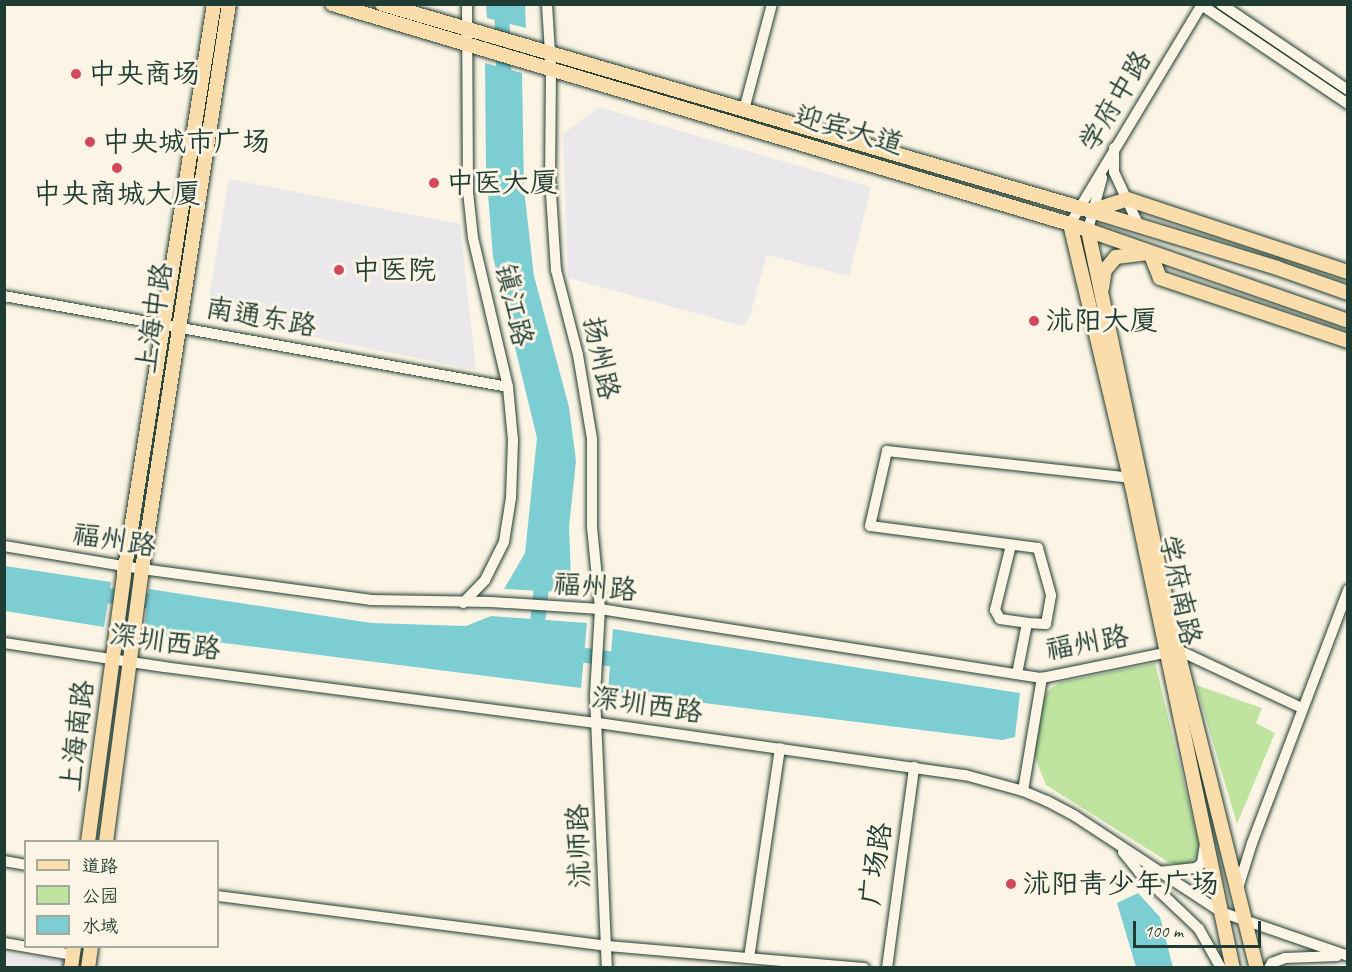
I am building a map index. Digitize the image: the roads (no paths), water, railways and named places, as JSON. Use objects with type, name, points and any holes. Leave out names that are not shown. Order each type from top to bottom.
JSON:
[{"type":"main road","name":"上海中路","points":[[116,636],[214,4]]},
{"type":"main road","name":"上海中路","points":[[133,639],[178,327],[229,4]]},
{"type":"main road","name":"迎宾大道","points":[[332,4],[1070,224],[1347,321]]},
{"type":"main road","name":"迎宾大道","points":[[382,4],[1085,209],[1277,268],[1347,293]]},
{"type":"main road","points":[[1085,209],[1127,199],[1347,272]]},
{"type":"main road","name":"学府南路","points":[[1070,224],[1172,652],[1238,888],[1257,968]]},
{"type":"main road","name":"学府南路","points":[[1088,230],[1172,652],[1205,842],[1233,968]]},
{"type":"main road","points":[[1101,296],[1105,270],[1116,257],[1150,253],[1160,278],[1347,341]]},
{"type":"main road","name":"上海南路","points":[[88,840],[116,636]]},
{"type":"main road","name":"上海南路","points":[[106,840],[133,639]]},
{"type":"main road","points":[[88,968],[91,948]]},
{"type":"street","name":"镇江路","points":[[463,603],[485,580],[504,542],[511,498],[513,440],[508,387],[473,238],[468,192],[474,30],[467,4]]},
{"type":"street","name":"扬州路","points":[[547,4],[551,70],[550,178],[556,270],[578,355],[592,439],[592,526],[600,609],[595,696],[598,723]]},
{"type":"street","points":[[744,110],[772,4]]},
{"type":"street","points":[[1221,4],[1347,90]]},
{"type":"street","points":[[1201,5],[1347,104]]},
{"type":"street","name":"学府中路","points":[[1085,209],[1114,147],[1201,5]]},
{"type":"street","points":[[1114,147],[1114,172],[1139,226]]},
{"type":"street","points":[[1070,224],[1085,209]]},
{"type":"street","points":[[1085,209],[1088,230]]},
{"type":"street","name":"南通东路","points":[[4,296],[508,387]]},
{"type":"street","points":[[1011,545],[995,610],[1000,619],[1046,624],[1051,595],[1038,548],[870,526],[887,451],[1130,478]]},
{"type":"street","name":"福州路","points":[[4,546],[142,573],[370,600],[491,602],[600,609],[1042,678],[1172,652]]},
{"type":"street","points":[[1238,888],[1347,590]]},
{"type":"street","points":[[1017,674],[1027,623]]},
{"type":"street","name":"深圳西路","points":[[4,643],[130,662],[914,766],[965,775],[1023,791],[1075,816],[1221,912],[1347,956]]},
{"type":"street","points":[[1172,652],[1302,708]]},
{"type":"street","points":[[1023,791],[1042,678]]},
{"type":"street","name":"沭师路","points":[[598,723],[607,968]]},
{"type":"street","points":[[749,958],[780,748]]},
{"type":"street","name":"广场路","points":[[887,968],[914,766]]},
{"type":"street","points":[[1158,872],[1196,868],[1202,863],[1205,842]]},
{"type":"street","points":[[1115,843],[1139,872],[1199,928],[1221,968]]},
{"type":"street","points":[[4,861],[24,865]]},
{"type":"street","points":[[219,896],[607,946],[864,968]]},
{"type":"street","points":[[4,943],[24,947]]},
{"type":"street","points":[[31,948],[73,956]]},
{"type":"street","points":[[1269,968],[1272,963],[1285,958],[1347,956]]},
{"type":"water","points":[[486,5],[525,5],[526,28],[487,18]]},
{"type":"water","points":[[485,63],[522,73],[524,189],[534,276],[569,407],[576,461],[569,527],[571,576],[580,593],[504,589],[525,553],[537,438],[493,257],[486,169]]},
{"type":"water","points":[[5,566],[111,582],[104,627],[5,611]]},
{"type":"water","points":[[149,589],[371,623],[466,626],[491,616],[587,623],[581,688],[144,633]]},
{"type":"water","points":[[613,629],[1020,693],[1015,737],[1002,740],[608,691]]},
{"type":"water","points":[[1138,893],[1160,917],[1173,967],[1136,967],[1117,903]]},
{"type":"waterway","points":[[501,4],[504,88]]},
{"type":"waterway","points":[[535,639],[543,570]]},
{"type":"waterway","points":[[90,593],[168,603]]},
{"type":"waterway","points":[[564,652],[629,661]]},
{"type":"place","name":"中央商场","points":[[76,74]]},
{"type":"place","name":"中央城市广场","points":[[90,142]]},
{"type":"place","name":"中央商城大厦","points":[[117,168]]},
{"type":"place","name":"中医大厦","points":[[434,183]]},
{"type":"place","name":"中医院","points":[[339,270]]},
{"type":"place","name":"沭阳大厦","points":[[1034,321]]},
{"type":"place","name":"沭阳青少年广场","points":[[1011,884]]}]
